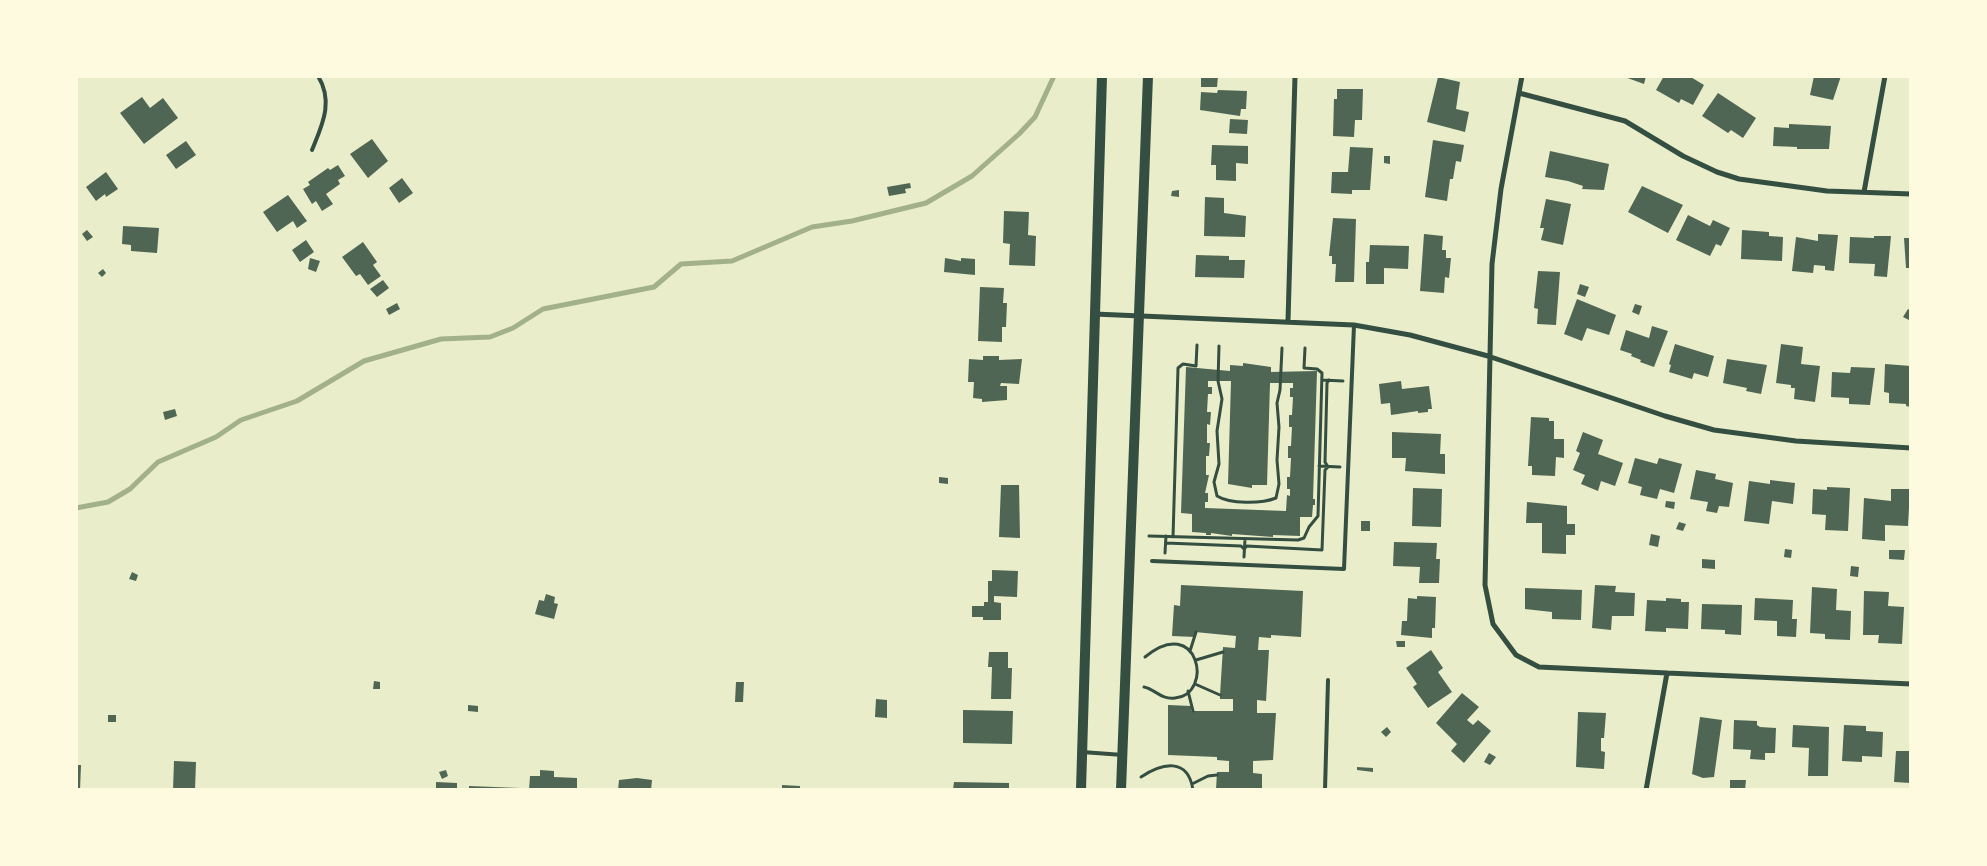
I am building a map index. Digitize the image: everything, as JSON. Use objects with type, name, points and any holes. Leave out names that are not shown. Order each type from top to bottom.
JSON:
[{"type":"main road","points":[[1081,790],[1102,76]]},
{"type":"main road","points":[[1121,790],[1128,556],[1140,316],[1148,76]]},
{"type":"street","points":[[1288,321],[1295,76]]},
{"type":"street","points":[[1522,76],[1497,217],[1492,264],[1488,356],[1485,585],[1493,624],[1516,655],[1538,667],[1911,684]]},
{"type":"street","points":[[1864,192],[1885,76]]},
{"type":"street","points":[[1519,93],[1624,121],[1683,156],[1717,172],[1739,179],[1826,191],[1911,194]]},
{"type":"street","points":[[1094,314],[1354,325],[1410,335],[1488,356],[1665,416],[1714,430],[1796,441],[1911,448]]},
{"type":"street","points":[[1646,790],[1667,673]]},
{"type":"lane","points":[[312,150],[326,115],[324,85],[318,76]]},
{"type":"lane","points":[[1152,561],[1344,569],[1354,325]]},
{"type":"lane","points":[[1325,790],[1328,680]]},
{"type":"lane","points":[[1082,752],[1123,755]]},
{"type":"path","points":[[1173,536],[1178,368],[1183,364],[1196,366],[1197,345]]},
{"type":"path","points":[[1219,346],[1218,381],[1222,399],[1217,431],[1219,464],[1214,490],[1221,499],[1254,501],[1276,498],[1278,492],[1276,460],[1279,427],[1276,403],[1280,390],[1282,348]]},
{"type":"path","points":[[1149,536],[1298,540],[1304,538],[1309,527],[1317,519],[1322,380],[1320,370],[1304,368],[1305,348]]},
{"type":"path","points":[[1322,380],[1329,380],[1327,383],[1325,462],[1328,467]]},
{"type":"path","points":[[1319,466],[1328,467]]},
{"type":"path","points":[[1244,549],[1247,546],[1322,550],[1325,470],[1328,467]]},
{"type":"path","points":[[1165,562],[1166,536]]},
{"type":"path","points":[[1244,539],[1244,549]]},
{"type":"path","points":[[1166,543],[1241,546],[1244,549]]},
{"type":"path","points":[[1190,652],[1196,632]]},
{"type":"path","points":[[1144,657],[1158,646],[1167,643],[1182,646],[1196,660],[1198,674],[1195,684],[1176,698],[1158,696],[1149,688],[1144,687]]},
{"type":"path","points":[[1196,660],[1223,652]]},
{"type":"path","points":[[1195,684],[1220,695]]},
{"type":"path","points":[[1188,691],[1193,711]]},
{"type":"path","points":[[1141,777],[1158,766],[1167,764],[1183,770],[1191,778],[1193,790]]},
{"type":"path","points":[[1192,784],[1208,776],[1217,775]]},
{"type":"building","points":[[1201,76],[1218,76],[1217,87],[1201,87]]},
{"type":"building","points":[[1622,76],[1646,76],[1644,84]]},
{"type":"building","points":[[1664,76],[1689,76],[1704,85],[1693,105],[1681,99],[1679,103],[1656,90]]},
{"type":"building","points":[[1814,76],[1841,76],[1833,100],[1810,95]]},
{"type":"building","points":[[1438,77],[1460,82],[1456,109],[1469,112],[1465,132],[1427,122]]},
{"type":"building","points":[[1337,89],[1363,89],[1362,120],[1355,120],[1354,137],[1333,136],[1334,99],[1337,99]]},
{"type":"building","points":[[1218,90],[1247,91],[1246,109],[1241,109],[1240,116],[1200,110],[1201,92],[1217,93]]},
{"type":"building","points":[[1718,93],[1756,118],[1743,138],[1731,130],[1728,133],[1702,116]]},
{"type":"building","points":[[142,97],[150,108],[163,98],[178,118],[144,144],[120,113]]},
{"type":"building","points":[[1230,119],[1248,120],[1247,134],[1229,133]]},
{"type":"building","points":[[1789,124],[1831,126],[1829,149],[1797,149],[1797,147],[1773,146],[1774,127],[1789,128]]},
{"type":"building","points":[[372,139],[388,161],[368,178],[350,154]]},
{"type":"building","points":[[1433,140],[1464,145],[1461,162],[1456,161],[1453,179],[1450,179],[1447,201],[1425,197]]},
{"type":"building","points":[[186,141],[196,155],[176,169],[166,155]]},
{"type":"building","points":[[1212,145],[1248,146],[1248,164],[1236,163],[1236,181],[1216,180],[1216,165],[1211,165]]},
{"type":"building","points":[[1350,147],[1373,148],[1370,190],[1352,190],[1352,194],[1331,193],[1332,172],[1348,172]]},
{"type":"building","points":[[1550,151],[1609,164],[1604,190],[1582,189],[1583,186],[1568,181],[1545,177]]},
{"type":"building","points":[[1384,156],[1390,156],[1390,164],[1384,163]]},
{"type":"building","points":[[338,165],[345,176],[338,180],[340,184],[326,194],[333,204],[322,211],[316,201],[312,204],[303,189],[310,185],[308,182],[328,168],[330,170]]},
{"type":"building","points":[[106,172],[118,189],[106,197],[105,194],[96,201],[86,187]]},
{"type":"building","points":[[402,178],[413,193],[399,203],[389,188]]},
{"type":"building","points":[[910,183],[911,188],[905,189],[906,193],[889,196],[887,187]]},
{"type":"building","points":[[1642,186],[1683,205],[1668,233],[1628,212]]},
{"type":"building","points":[[1179,190],[1179,197],[1171,196],[1172,191]]},
{"type":"building","points":[[288,195],[307,221],[297,228],[293,221],[277,232],[263,212]]},
{"type":"building","points":[[1205,197],[1224,198],[1224,213],[1246,216],[1245,237],[1204,236]]},
{"type":"building","points":[[1546,199],[1571,204],[1563,245],[1541,240],[1544,228],[1540,228]]},
{"type":"building","points":[[1004,211],[1029,212],[1028,235],[1036,236],[1035,266],[1009,265],[1010,244],[1003,243]]},
{"type":"building","points":[[1688,215],[1710,226],[1713,220],[1730,228],[1721,246],[1716,244],[1710,256],[1676,240]]},
{"type":"building","points":[[1333,218],[1356,219],[1354,282],[1335,282],[1336,264],[1332,264],[1332,256],[1329,256]]},
{"type":"building","points":[[123,226],[159,228],[157,253],[131,251],[131,245],[122,244]]},
{"type":"building","points":[[87,230],[93,237],[87,241],[82,234]]},
{"type":"building","points":[[1742,230],[1769,232],[1769,236],[1783,237],[1782,261],[1741,259]]},
{"type":"building","points":[[1424,234],[1443,236],[1442,250],[1446,250],[1446,258],[1451,258],[1449,278],[1445,277],[1444,293],[1420,291]]},
{"type":"building","points":[[1818,234],[1838,235],[1834,271],[1825,270],[1825,266],[1814,265],[1813,273],[1792,271],[1796,237],[1818,241]]},
{"type":"building","points":[[1874,236],[1891,236],[1887,277],[1874,276],[1875,264],[1849,263],[1850,237],[1874,238]]},
{"type":"building","points":[[1904,238],[1911,238],[1911,268],[1906,268]]},
{"type":"building","points":[[306,240],[314,252],[300,262],[292,250]]},
{"type":"building","points":[[363,242],[377,262],[373,265],[381,276],[368,285],[360,274],[356,276],[342,257]]},
{"type":"building","points":[[1370,245],[1409,246],[1408,269],[1384,268],[1384,284],[1366,284],[1366,262],[1369,262]]},
{"type":"building","points":[[1196,255],[1229,256],[1229,260],[1245,260],[1244,278],[1195,277]]},
{"type":"building","points":[[310,258],[320,261],[316,272],[308,269]]},
{"type":"building","points":[[945,258],[961,261],[961,258],[975,259],[975,275],[944,272]]},
{"type":"building","points":[[103,269],[106,273],[102,277],[98,273]]},
{"type":"building","points":[[1538,271],[1560,272],[1556,325],[1537,324],[1538,309],[1534,308]]},
{"type":"building","points":[[383,280],[389,288],[377,297],[370,289]]},
{"type":"building","points":[[1580,284],[1589,287],[1585,297],[1577,294]]},
{"type":"building","points":[[980,287],[1004,288],[1003,303],[1007,303],[1006,327],[1002,327],[1002,342],[978,341]]},
{"type":"building","points":[[1577,299],[1616,315],[1609,335],[1587,328],[1582,341],[1564,334]]},
{"type":"building","points":[[397,303],[400,309],[389,315],[386,309]]},
{"type":"building","points":[[1635,304],[1642,306],[1639,315],[1632,312]]},
{"type":"building","points":[[1908,309],[1911,310],[1909,320],[1903,317]]},
{"type":"building","points":[[1652,326],[1668,331],[1654,367],[1640,362],[1641,360],[1631,356],[1632,354],[1620,350],[1626,330],[1649,338]]},
{"type":"building","points":[[1675,344],[1714,356],[1708,377],[1694,373],[1692,379],[1669,372],[1671,365],[1669,364]]},
{"type":"building","points":[[1781,344],[1803,347],[1801,364],[1820,366],[1815,402],[1794,399],[1795,388],[1791,388],[1791,385],[1776,383]]},
{"type":"building","points":[[983,356],[999,356],[999,360],[1022,359],[1019,384],[1001,383],[1000,386],[1007,386],[1007,400],[982,402],[982,399],[973,398],[974,382],[968,382],[969,359],[983,360]]},
{"type":"building","points":[[1727,359],[1767,365],[1761,394],[1746,391],[1747,388],[1723,383]]},
{"type":"building","points":[[1243,363],[1271,367],[1271,372],[1317,371],[1313,499],[1315,499],[1315,505],[1313,505],[1312,517],[1300,517],[1300,536],[1273,535],[1273,537],[1232,534],[1232,536],[1211,533],[1211,535],[1206,535],[1206,533],[1192,532],[1192,514],[1181,513],[1186,367],[1230,371],[1230,365],[1243,366]],"holes":[[[1208,381],[1231,381],[1228,484],[1252,488],[1252,485],[1267,485],[1270,383],[1293,383],[1293,388],[1290,388],[1290,397],[1293,397],[1292,415],[1289,415],[1289,427],[1292,427],[1291,446],[1288,446],[1288,458],[1291,458],[1290,477],[1287,477],[1287,489],[1290,489],[1290,496],[1287,495],[1286,511],[1205,508],[1205,502],[1208,502],[1208,493],[1205,493],[1209,475],[1206,475],[1206,456],[1209,456],[1210,443],[1207,443],[1207,424],[1210,425],[1211,412],[1207,412],[1208,394],[1212,394],[1212,387],[1208,387]]]},
{"type":"building","points":[[1885,364],[1911,366],[1911,407],[1906,406],[1906,404],[1889,403],[1889,393],[1884,392]]},
{"type":"building","points":[[1851,367],[1875,368],[1870,405],[1849,404],[1849,398],[1831,397],[1832,372],[1850,373]]},
{"type":"building","points":[[1401,381],[1402,389],[1429,386],[1432,409],[1428,409],[1428,412],[1418,413],[1418,411],[1391,415],[1390,403],[1381,404],[1379,384]]},
{"type":"building","points":[[175,409],[177,416],[165,420],[163,412]]},
{"type":"building","points":[[1531,417],[1549,418],[1549,421],[1554,421],[1554,439],[1564,439],[1564,458],[1556,457],[1555,476],[1532,475],[1532,466],[1528,466]]},
{"type":"building","points":[[1392,432],[1441,434],[1440,454],[1445,454],[1445,474],[1405,471],[1406,458],[1392,458]]},
{"type":"building","points":[[1583,432],[1603,440],[1598,454],[1623,463],[1615,486],[1601,481],[1598,491],[1581,484],[1585,475],[1573,470],[1580,453],[1576,451]]},
{"type":"building","points":[[1635,458],[1657,464],[1659,458],[1682,464],[1674,493],[1660,489],[1657,499],[1640,495],[1642,487],[1628,483]]},
{"type":"building","points":[[1696,470],[1716,474],[1715,479],[1733,483],[1729,507],[1719,506],[1717,513],[1706,511],[1708,502],[1690,499]]},
{"type":"building","points":[[939,477],[948,478],[948,484],[939,483]]},
{"type":"building","points":[[1770,480],[1795,483],[1793,504],[1772,501],[1769,524],[1744,521],[1749,481],[1770,484]]},
{"type":"building","points":[[1001,485],[1019,485],[1020,538],[999,537]]},
{"type":"building","points":[[1827,487],[1850,488],[1848,531],[1825,530],[1826,515],[1812,514],[1813,489],[1827,490]]},
{"type":"building","points":[[1413,488],[1442,489],[1441,527],[1412,526]]},
{"type":"building","points":[[1891,489],[1910,489],[1908,526],[1885,525],[1885,541],[1862,539],[1864,498],[1891,501]]},
{"type":"building","points":[[1666,501],[1675,502],[1674,509],[1665,507]]},
{"type":"building","points":[[1527,502],[1567,506],[1567,524],[1575,524],[1575,535],[1566,535],[1566,554],[1542,553],[1542,523],[1526,523]]},
{"type":"building","points":[[1361,521],[1370,521],[1370,531],[1361,531]]},
{"type":"building","points":[[1679,522],[1686,524],[1683,531],[1676,529]]},
{"type":"building","points":[[1651,534],[1660,536],[1658,547],[1649,545]]},
{"type":"building","points":[[1394,542],[1437,543],[1436,559],[1440,559],[1439,583],[1419,583],[1420,567],[1393,566]]},
{"type":"building","points":[[1785,549],[1792,550],[1791,558],[1784,557]]},
{"type":"building","points":[[1889,550],[1905,550],[1904,560],[1889,559]]},
{"type":"building","points":[[1702,559],[1715,560],[1715,569],[1702,568]]},
{"type":"building","points":[[1851,566],[1859,567],[1858,577],[1850,576]]},
{"type":"building","points":[[992,570],[1018,571],[1017,597],[994,596],[994,602],[1001,603],[1001,620],[983,620],[983,617],[972,617],[972,606],[984,606],[984,602],[988,602],[988,581],[992,581]]},
{"type":"building","points":[[132,572],[138,575],[136,581],[129,579]]},
{"type":"building","points":[[1181,585],[1303,591],[1301,637],[1271,635],[1271,638],[1259,637],[1258,650],[1269,650],[1266,701],[1257,700],[1257,713],[1276,713],[1273,760],[1253,761],[1253,773],[1262,774],[1262,790],[1216,790],[1217,772],[1229,772],[1229,761],[1217,760],[1217,757],[1168,755],[1168,705],[1191,706],[1191,711],[1233,711],[1233,699],[1220,699],[1220,695],[1223,647],[1235,648],[1236,636],[1195,632],[1195,637],[1172,636],[1174,605],[1180,606]]},
{"type":"building","points":[[1595,585],[1616,586],[1615,592],[1635,593],[1634,616],[1612,616],[1611,630],[1592,628]]},
{"type":"building","points":[[1812,587],[1837,589],[1836,610],[1851,611],[1850,640],[1825,639],[1825,634],[1810,633]]},
{"type":"building","points":[[1525,588],[1582,590],[1581,620],[1552,619],[1552,612],[1525,609]]},
{"type":"building","points":[[1864,591],[1889,592],[1888,606],[1904,607],[1902,644],[1878,643],[1879,635],[1863,635]]},
{"type":"building","points":[[546,594],[555,597],[554,603],[558,604],[554,619],[535,614],[539,600],[544,601]]},
{"type":"building","points":[[1417,596],[1436,597],[1435,628],[1432,628],[1432,638],[1401,635],[1402,621],[1407,621],[1408,598],[1417,599]]},
{"type":"building","points":[[1666,598],[1681,599],[1681,602],[1689,602],[1688,629],[1666,628],[1666,632],[1645,631],[1647,600],[1666,601]]},
{"type":"building","points":[[1755,598],[1793,600],[1792,619],[1797,619],[1796,637],[1777,636],[1777,621],[1754,620]]},
{"type":"building","points":[[1702,604],[1742,605],[1741,635],[1725,634],[1725,630],[1701,629]]},
{"type":"building","points":[[1396,641],[1405,641],[1405,647],[1397,647]]},
{"type":"building","points":[[1431,650],[1443,668],[1438,672],[1452,692],[1428,708],[1413,687],[1417,684],[1406,668]]},
{"type":"building","points":[[989,652],[1008,652],[1008,668],[1012,668],[1011,699],[991,699],[992,667],[988,667]]},
{"type":"building","points":[[374,681],[380,682],[380,689],[373,689]]},
{"type":"building","points":[[736,682],[744,682],[743,702],[735,702]]},
{"type":"building","points":[[1462,693],[1479,707],[1467,720],[1473,725],[1478,720],[1491,731],[1464,763],[1451,751],[1457,744],[1436,723]]},
{"type":"building","points":[[876,699],[887,700],[887,718],[875,717]]},
{"type":"building","points":[[468,705],[478,706],[478,712],[468,711]]},
{"type":"building","points":[[963,710],[1013,711],[1012,744],[963,743]]},
{"type":"building","points":[[1578,712],[1606,713],[1604,738],[1601,738],[1601,751],[1605,752],[1604,769],[1576,767]]},
{"type":"building","points":[[108,715],[116,715],[116,722],[108,722]]},
{"type":"building","points":[[1700,717],[1722,720],[1714,777],[1703,778],[1692,774]]},
{"type":"building","points":[[1734,720],[1757,721],[1757,725],[1760,727],[1776,728],[1775,753],[1765,753],[1765,760],[1750,759],[1751,750],[1733,749]]},
{"type":"building","points":[[1793,725],[1829,727],[1828,776],[1808,776],[1809,748],[1792,747]]},
{"type":"building","points":[[1844,725],[1866,726],[1866,731],[1883,732],[1882,757],[1862,756],[1862,762],[1842,761]]},
{"type":"building","points":[[1387,727],[1391,732],[1386,737],[1381,732]]},
{"type":"building","points":[[1896,751],[1911,751],[1911,783],[1894,782]]},
{"type":"building","points":[[1489,753],[1496,757],[1490,765],[1484,762]]},
{"type":"building","points":[[174,761],[196,762],[195,790],[173,790]]},
{"type":"building","points":[[76,765],[81,765],[80,790],[76,790]]},
{"type":"building","points":[[1357,767],[1373,768],[1373,772],[1357,770]]},
{"type":"building","points":[[446,770],[448,776],[442,779],[439,772]]},
{"type":"building","points":[[540,770],[554,771],[554,777],[577,778],[577,790],[529,790],[530,776],[540,776]]},
{"type":"building","points":[[637,778],[652,780],[651,790],[618,790],[619,780]]},
{"type":"building","points":[[1730,780],[1746,780],[1745,790],[1730,790]]},
{"type":"building","points":[[436,782],[457,783],[457,790],[436,790]]},
{"type":"building","points":[[954,782],[1009,783],[1009,790],[953,790]]},
{"type":"building","points":[[782,785],[800,786],[800,790],[782,790]]},
{"type":"building","points":[[469,786],[520,788],[520,790],[469,790]]},
{"type":"building","points":[[360,788],[373,788],[373,790],[360,790]]},
{"type":"waterway","points":[[76,508],[108,502],[130,489],[158,462],[216,437],[241,420],[297,401],[364,361],[441,339],[490,337],[513,328],[543,309],[654,287],[681,264],[732,261],[812,227],[852,221],[926,203],[972,176],[1019,134],[1035,117],[1054,76]]}]
